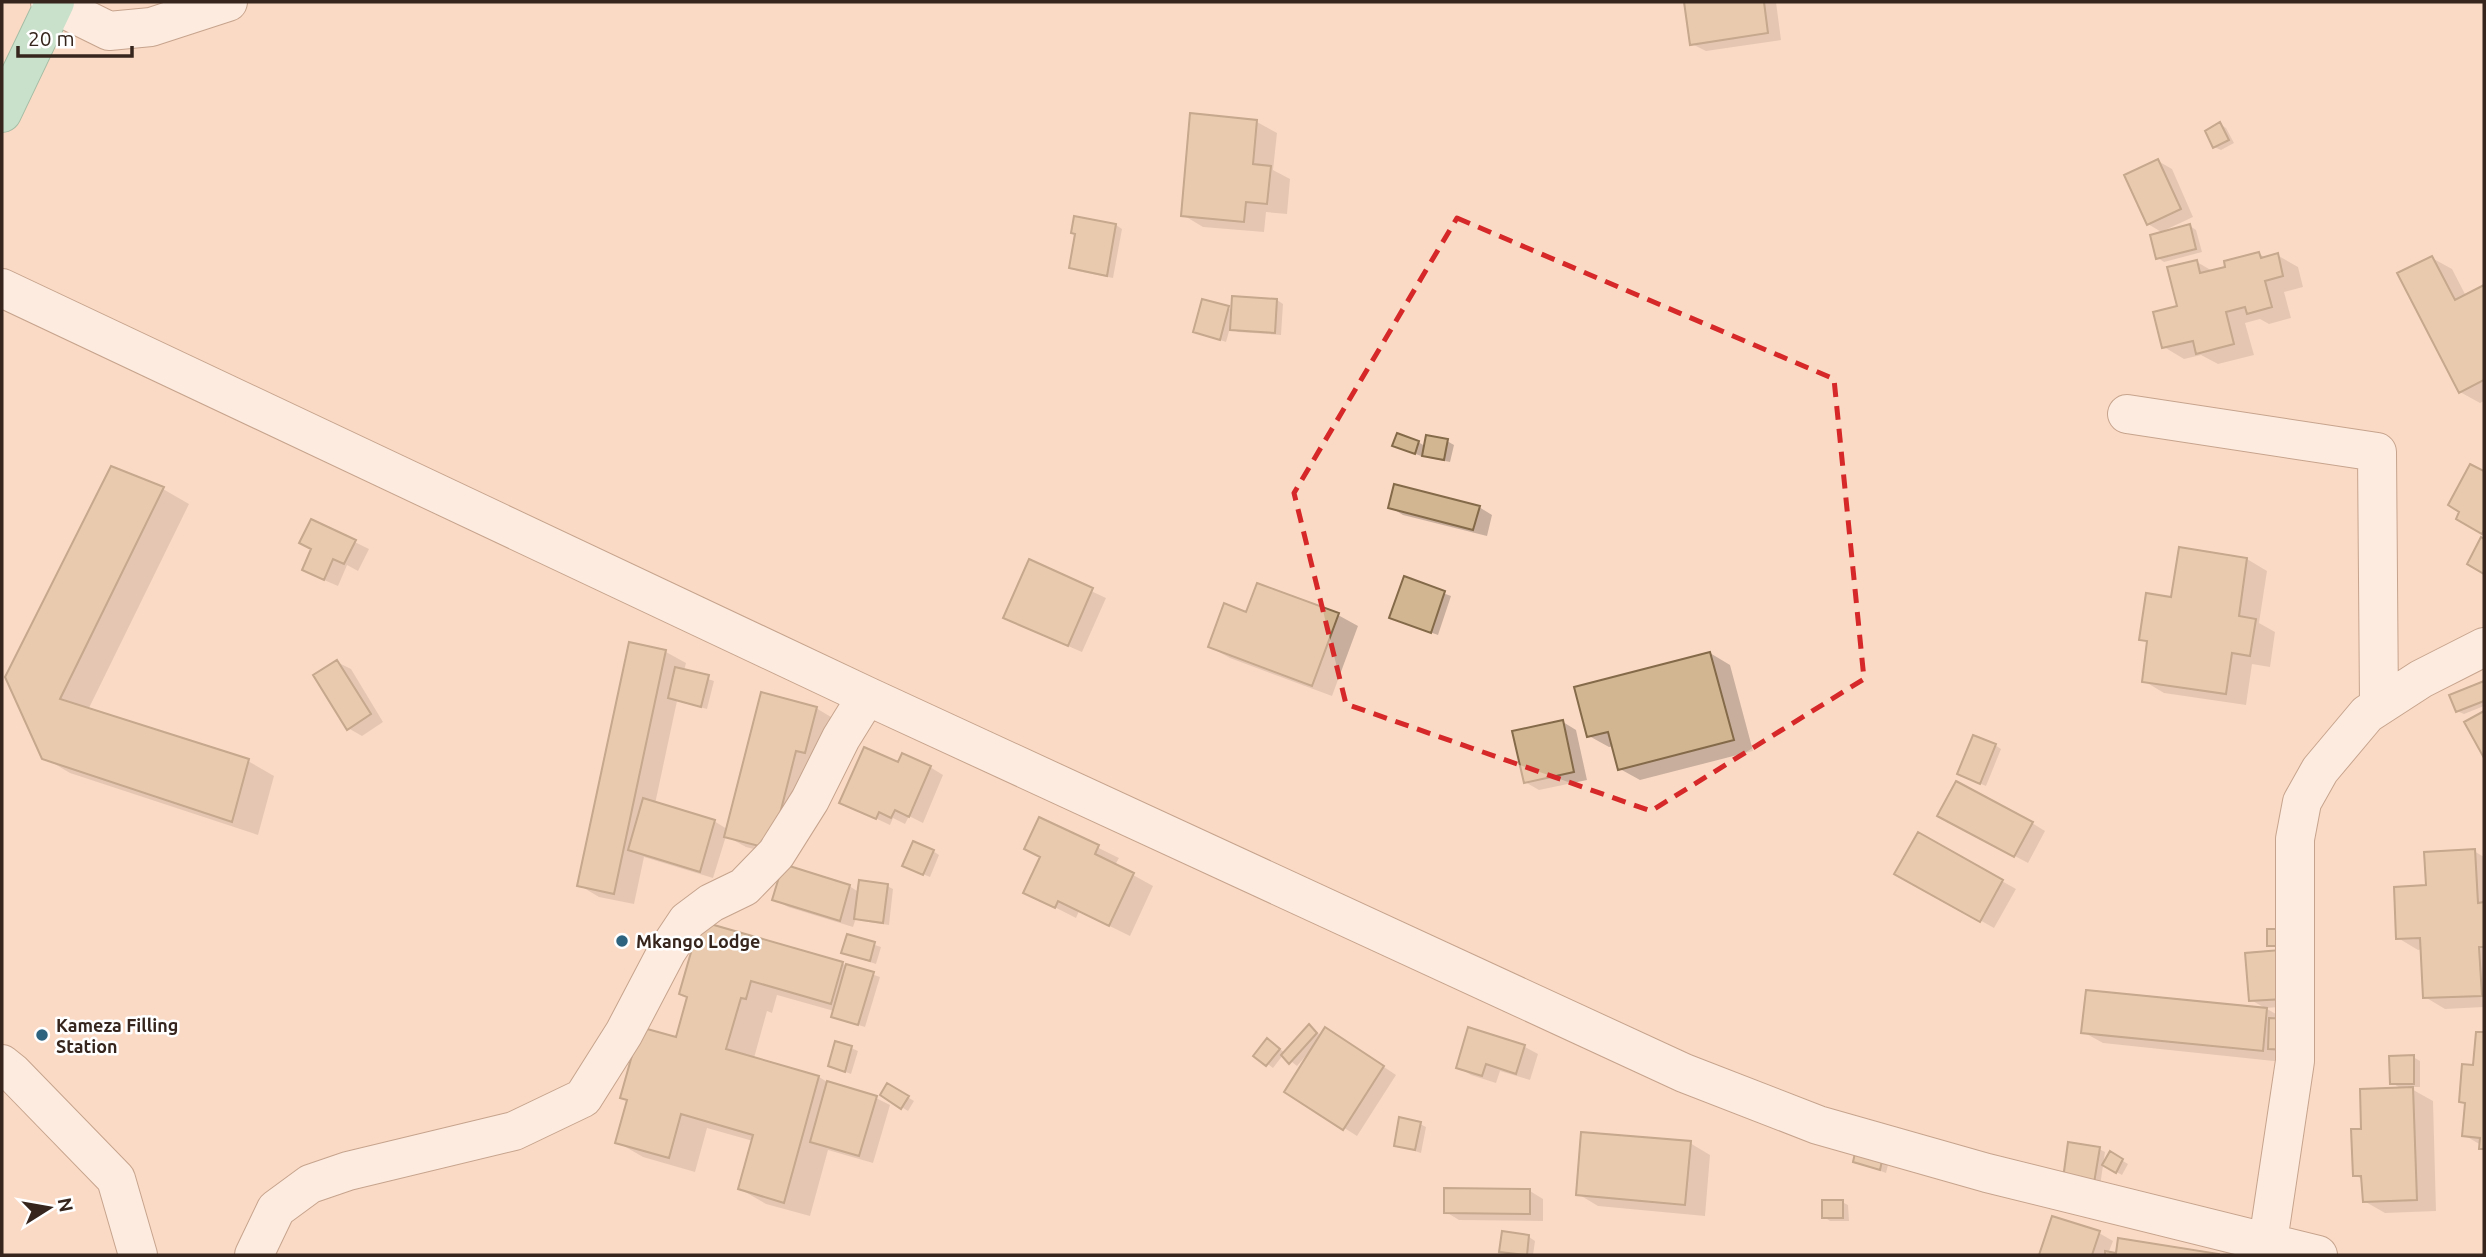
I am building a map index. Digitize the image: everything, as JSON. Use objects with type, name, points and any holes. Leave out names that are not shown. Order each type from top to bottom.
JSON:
[{"type":"main road","points":[[2,113],[53,3]]},
{"type":"street","points":[[53,3],[109,31],[151,27],[228,2]]},
{"type":"street","points":[[2,288],[867,696],[1684,1073],[1806,1121],[1987,1173],[2267,1248],[2318,1255]]},
{"type":"street","points":[[2127,414],[2377,452],[2379,706]]},
{"type":"street","points":[[2267,1248],[2295,1060],[2295,839],[2302,802],[2320,770],[2367,714],[2421,679],[2484,647]]},
{"type":"street","points":[[254,1255],[276,1209],[310,1184],[348,1171],[514,1131],[583,1098],[624,1033],[667,951],[687,921],[711,903],[744,887],[776,854],[810,800],[841,738],[867,696]]},
{"type":"street","points":[[2,1064],[116,1179],[138,1255]]},
{"type":"highlighted area","points":[[1457,218],[1834,379],[1864,679],[1651,811],[1346,704],[1294,493]]},
{"type":"building","points":[[1684,2],[1764,2],[1768,33],[1690,45]]},
{"type":"building","points":[[1190,113],[1257,120],[1253,164],[1271,166],[1267,204],[1246,202],[1244,222],[1181,216]]},
{"type":"building","points":[[2220,122],[2229,140],[2213,148],[2205,131]]},
{"type":"building","points":[[2158,159],[2181,209],[2147,225],[2124,175]]},
{"type":"building","points":[[1074,216],[1116,224],[1107,276],[1069,268],[1075,234],[1071,233]]},
{"type":"building","points":[[2190,224],[2196,249],[2156,259],[2150,235]]},
{"type":"building","points":[[2259,252],[2261,258],[2278,253],[2283,276],[2265,281],[2272,307],[2247,314],[2245,307],[2226,312],[2234,344],[2196,354],[2193,341],[2162,348],[2153,312],[2177,306],[2167,267],[2197,260],[2200,273],[2225,267],[2224,261]]},
{"type":"building","points":[[2432,256],[2455,300],[2484,285],[2484,380],[2459,393],[2397,273]]},
{"type":"building","points":[[1232,296],[1277,299],[1275,333],[1230,330]]},
{"type":"building","points":[[1202,299],[1229,306],[1220,340],[1193,332]]},
{"type":"building","points":[[1397,433],[1419,441],[1415,454],[1392,446]]},
{"type":"building","points":[[1426,435],[1448,439],[1444,460],[1422,456]]},
{"type":"building","points":[[2470,464],[2484,471],[2482,534],[2456,519],[2459,512],[2448,505]]},
{"type":"building","points":[[111,466],[164,487],[60,699],[249,759],[232,822],[42,759],[5,677]]},
{"type":"building","points":[[1394,484],[1480,506],[1473,530],[1388,508]]},
{"type":"building","points":[[311,519],[356,540],[344,564],[333,559],[324,580],[302,570],[311,549],[299,543]]},
{"type":"building","points":[[2481,537],[2484,539],[2484,574],[2467,564]]},
{"type":"building","points":[[2179,547],[2247,558],[2239,616],[2256,619],[2250,656],[2232,653],[2226,694],[2142,682],[2147,641],[2139,640],[2146,593],[2171,597]]},
{"type":"building","points":[[1029,559],[1093,588],[1068,646],[1003,618]]},
{"type":"building","points":[[1404,576],[1445,591],[1431,633],[1389,618]]},
{"type":"building","points":[[1257,583],[1339,613],[1312,686],[1208,647],[1224,603],[1246,612]]},
{"type":"building","points":[[629,642],[666,650],[614,894],[577,886]]},
{"type":"building","points":[[1710,652],[1734,740],[1618,770],[1608,732],[1587,737],[1574,687]]},
{"type":"building","points":[[337,660],[371,714],[347,730],[313,675]]},
{"type":"building","points":[[675,667],[709,675],[701,707],[668,698]]},
{"type":"building","points":[[2484,681],[2484,701],[2456,712],[2449,695]]},
{"type":"building","points":[[761,692],[817,707],[805,753],[796,751],[771,849],[724,837]]},
{"type":"building","points":[[2484,711],[2484,758],[2464,722]]},
{"type":"building","points":[[1563,720],[1574,772],[1524,783],[1512,731]]},
{"type":"building","points":[[1973,735],[1996,744],[1980,784],[1957,774]]},
{"type":"building","points":[[864,747],[898,762],[902,753],[931,766],[909,817],[895,810],[891,818],[879,812],[876,819],[839,803]]},
{"type":"building","points":[[1956,781],[2033,822],[2014,857],[1937,816]]},
{"type":"building","points":[[643,798],[715,820],[700,872],[628,850]]},
{"type":"building","points":[[1039,817],[1099,845],[1095,854],[1134,873],[1109,926],[1058,901],[1055,908],[1023,893],[1040,857],[1024,849]]},
{"type":"building","points":[[1918,832],[2003,880],[1980,922],[1894,874]]},
{"type":"building","points":[[913,841],[934,850],[923,875],[902,866]]},
{"type":"building","points":[[2475,849],[2478,903],[2484,902],[2484,947],[2479,947],[2482,996],[2423,998],[2420,938],[2396,939],[2394,887],[2426,885],[2424,852]]},
{"type":"building","points":[[783,864],[850,885],[840,921],[772,900]]},
{"type":"building","points":[[859,880],[888,884],[883,923],[854,919]]},
{"type":"building","points":[[700,921],[843,962],[831,1004],[751,981],[746,999],[741,998],[726,1049],[819,1076],[784,1203],[738,1189],[753,1135],[681,1114],[669,1158],[615,1143],[627,1100],[620,1098],[640,1027],[676,1037],[687,997],[679,994]]},
{"type":"building","points":[[2267,929],[2280,929],[2280,946],[2267,946]]},
{"type":"building","points":[[847,934],[875,942],[870,961],[841,953]]},
{"type":"building","points":[[2280,950],[2284,999],[2249,1001],[2245,953]]},
{"type":"building","points":[[846,964],[874,972],[858,1025],[831,1017]]},
{"type":"building","points":[[2086,990],[2267,1008],[2263,1051],[2081,1033]]},
{"type":"building","points":[[2269,1018],[2288,1019],[2288,1050],[2268,1049]]},
{"type":"building","points":[[1309,1024],[1317,1033],[1289,1064],[1281,1055]]},
{"type":"building","points":[[1325,1027],[1384,1066],[1343,1130],[1284,1092]]},
{"type":"building","points":[[1468,1027],[1525,1045],[1516,1074],[1486,1064],[1482,1076],[1456,1068]]},
{"type":"building","points":[[2476,1032],[2484,1032],[2484,1149],[2479,1149],[2480,1138],[2462,1136],[2465,1103],[2459,1102],[2462,1064],[2473,1065]]},
{"type":"building","points":[[1267,1038],[1280,1049],[1266,1066],[1253,1056]]},
{"type":"building","points":[[835,1041],[852,1046],[845,1072],[828,1066]]},
{"type":"building","points":[[2414,1055],[2414,1084],[2390,1084],[2389,1056]]},
{"type":"building","points":[[827,1081],[877,1096],[859,1156],[810,1142]]},
{"type":"building","points":[[887,1083],[909,1096],[901,1109],[880,1095]]},
{"type":"building","points":[[2413,1087],[2417,1200],[2363,1202],[2361,1176],[2353,1176],[2351,1129],[2361,1129],[2360,1089]]},
{"type":"building","points":[[1399,1117],[1421,1122],[1415,1150],[1394,1146]]},
{"type":"building","points":[[1581,1132],[1691,1141],[1685,1205],[1576,1195]]},
{"type":"building","points":[[2068,1142],[2100,1147],[2094,1183],[2063,1179]]},
{"type":"building","points":[[1856,1148],[1883,1156],[1880,1170],[1853,1162]]},
{"type":"building","points":[[2110,1151],[2123,1159],[2116,1173],[2102,1165]]},
{"type":"building","points":[[1444,1188],[1530,1189],[1530,1214],[1444,1213]]},
{"type":"building","points":[[1822,1200],[1843,1200],[1843,1218],[1822,1218]]},
{"type":"building","points":[[2052,1216],[2100,1231],[2092,1255],[2039,1255]]},
{"type":"building","points":[[1502,1231],[1529,1235],[1527,1255],[1499,1252]]},
{"type":"building","points":[[2118,1238],[2219,1255],[2105,1255],[2105,1251],[2116,1253]]},
{"type":"place","name":"Mkango Lodge","points":[[622,941]]},
{"type":"place","name":"Kameza Filling Station","points":[[42,1035]]}]
